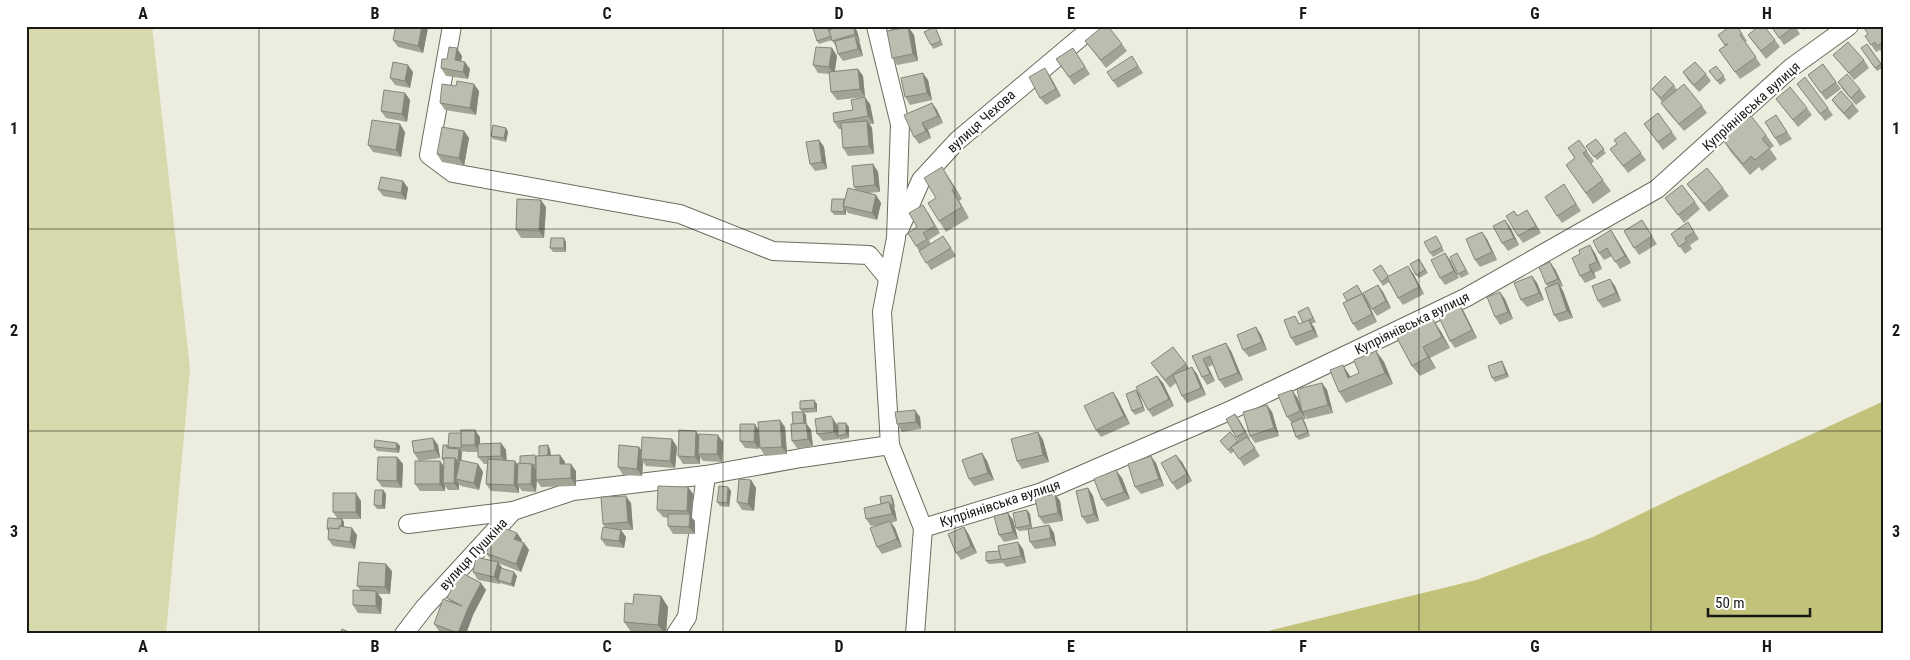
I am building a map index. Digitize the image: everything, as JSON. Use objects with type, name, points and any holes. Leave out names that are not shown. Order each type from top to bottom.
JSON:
[{"type":"street","points":[[452,26],[430,154],[453,172],[680,214],[773,251],[869,255],[888,278]]},
{"type":"street","points":[[876,26],[900,124],[896,238],[882,312],[890,445],[923,528],[915,634]]},
{"type":"street","name":"вулиця Чехова","points":[[896,238],[921,180],[957,141],[1094,26]]},
{"type":"street","name":"Купріянівська вулиця","points":[[923,528],[1042,492],[1230,411],[1467,297],[1657,190],[1792,67],[1849,26]]},
{"type":"street","name":"вулиця Пушкіна","points":[[404,634],[424,608],[513,510],[574,491],[706,475],[890,445]]},
{"type":"street","points":[[676,634],[687,617],[706,475]]},
{"type":"street","points":[[408,524],[513,510]]},
{"type":"green space","points":[[26,26],[152,26],[190,369],[166,634],[26,634]]},
{"type":"shaded area","points":[[1884,401],[1884,634],[1256,634],[1476,580],[1593,537]]},
{"type":"building","points":[[396,26],[422,26],[418,46],[393,40]]},
{"type":"building","points":[[827,26],[831,36],[817,41],[813,28]]},
{"type":"building","points":[[841,26],[853,26],[855,34],[832,41],[829,30]]},
{"type":"building","points":[[1103,26],[1108,26],[1122,44],[1101,60],[1085,41]]},
{"type":"building","points":[[1731,26],[1737,26],[1742,34],[1740,35],[1756,57],[1735,72],[1719,50],[1728,44],[1725,45],[1718,35]]},
{"type":"building","points":[[1759,26],[1764,26],[1775,40],[1761,51],[1748,35]]},
{"type":"building","points":[[1771,26],[1795,26],[1779,38]]},
{"type":"building","points":[[1867,26],[1882,26],[1884,28],[1884,41],[1877,46],[1875,42],[1871,45],[1865,36],[1868,34],[1864,28]]},
{"type":"building","points":[[908,27],[913,54],[892,58],[887,31]]},
{"type":"building","points":[[935,27],[941,41],[931,45],[924,32]]},
{"type":"building","points":[[855,36],[858,49],[838,54],[835,41]]},
{"type":"building","points":[[1848,42],[1864,60],[1849,73],[1833,55]]},
{"type":"building","points":[[1867,44],[1881,64],[1875,68],[1861,48]]},
{"type":"building","points":[[449,47],[457,48],[455,60],[465,62],[463,72],[441,68],[442,59],[447,59]]},
{"type":"building","points":[[816,47],[832,48],[829,67],[813,65]]},
{"type":"building","points":[[1073,48],[1085,67],[1069,77],[1056,59]]},
{"type":"building","points":[[1132,56],[1138,66],[1113,81],[1107,72]]},
{"type":"building","points":[[393,62],[408,65],[405,81],[390,78]]},
{"type":"building","points":[[1695,62],[1706,74],[1694,85],[1683,72]]},
{"type":"building","points":[[1823,64],[1836,82],[1821,93],[1808,75]]},
{"type":"building","points":[[1716,66],[1724,76],[1717,81],[1709,71]]},
{"type":"building","points":[[1045,68],[1056,89],[1040,98],[1029,77]]},
{"type":"building","points":[[858,69],[860,89],[831,92],[829,72]]},
{"type":"building","points":[[923,73],[927,93],[905,97],[901,78]]},
{"type":"building","points":[[1847,74],[1860,89],[1851,98],[1838,82]]},
{"type":"building","points":[[1665,76],[1674,85],[1661,98],[1652,89]]},
{"type":"building","points":[[1805,77],[1828,108],[1820,114],[1797,84]]},
{"type":"building","points":[[457,81],[474,84],[470,108],[440,103],[442,84],[456,86]]},
{"type":"building","points":[[1684,84],[1702,106],[1679,124],[1661,103]]},
{"type":"building","points":[[1790,87],[1807,108],[1793,120],[1776,99]]},
{"type":"building","points":[[384,90],[405,93],[402,114],[381,111]]},
{"type":"building","points":[[1841,91],[1853,104],[1844,113],[1832,100]]},
{"type":"building","points":[[865,97],[868,116],[834,122],[833,113],[853,110],[851,100]]},
{"type":"building","points":[[932,103],[938,116],[922,123],[926,131],[914,137],[904,115]]},
{"type":"building","points":[[1658,113],[1672,132],[1658,142],[1644,124]]},
{"type":"building","points":[[1776,115],[1787,132],[1775,138],[1765,122]]},
{"type":"building","points":[[1751,116],[1766,135],[1762,139],[1770,148],[1755,160],[1751,156],[1743,164],[1723,140]]},
{"type":"building","points":[[372,120],[400,124],[396,150],[368,145]]},
{"type":"building","points":[[867,121],[869,146],[843,148],[841,123]]},
{"type":"building","points":[[493,125],[506,128],[504,138],[491,136]]},
{"type":"building","points":[[442,127],[464,131],[459,158],[437,154]]},
{"type":"building","points":[[1625,132],[1641,153],[1623,166],[1610,149],[1617,144],[1614,140]]},
{"type":"building","points":[[1596,139],[1604,149],[1594,157],[1586,146]]},
{"type":"building","points":[[819,140],[822,162],[810,164],[806,142]]},
{"type":"building","points":[[1579,140],[1587,151],[1583,153],[1603,180],[1586,193],[1566,165],[1575,158],[1568,148]]},
{"type":"building","points":[[873,164],[875,185],[854,187],[852,166]]},
{"type":"building","points":[[942,167],[962,207],[939,221],[928,203],[936,198],[924,178]]},
{"type":"building","points":[[1707,168],[1723,188],[1704,204],[1687,184]]},
{"type":"building","points":[[381,177],[403,181],[401,193],[378,189]]},
{"type":"building","points":[[1564,184],[1576,204],[1557,216],[1545,197]]},
{"type":"building","points":[[1682,185],[1695,202],[1678,215],[1665,198]]},
{"type":"building","points":[[848,188],[876,195],[872,213],[843,206]]},
{"type":"building","points":[[517,199],[541,200],[539,231],[516,230]]},
{"type":"building","points":[[832,199],[844,199],[844,212],[831,211]]},
{"type":"building","points":[[923,205],[935,226],[923,233],[927,239],[916,246],[908,233],[917,227],[909,213]]},
{"type":"building","points":[[1527,210],[1536,226],[1518,236],[1506,216],[1514,211],[1517,216]]},
{"type":"building","points":[[1505,220],[1514,238],[1502,243],[1493,226]]},
{"type":"building","points":[[1642,220],[1652,236],[1634,248],[1624,231]]},
{"type":"building","points":[[1688,222],[1694,232],[1685,238],[1687,241],[1679,247],[1671,234]]},
{"type":"building","points":[[1611,230],[1625,256],[1615,262],[1607,248],[1599,253],[1593,241]]},
{"type":"building","points":[[1482,232],[1492,252],[1475,260],[1466,239]]},
{"type":"building","points":[[943,236],[951,248],[926,263],[919,251]]},
{"type":"building","points":[[1436,236],[1442,247],[1430,253],[1424,242]]},
{"type":"building","points":[[551,238],[564,238],[564,248],[550,248]]},
{"type":"building","points":[[1590,245],[1597,262],[1589,265],[1591,271],[1580,276],[1572,258],[1580,254],[1579,250]]},
{"type":"building","points":[[1445,253],[1454,271],[1440,278],[1431,260]]},
{"type":"building","points":[[1457,253],[1466,270],[1458,274],[1450,257]]},
{"type":"building","points":[[1419,259],[1425,270],[1416,275],[1410,264]]},
{"type":"building","points":[[1550,262],[1558,279],[1546,284],[1539,267]]},
{"type":"building","points":[[1381,265],[1388,276],[1381,282],[1373,270]]},
{"type":"building","points":[[1408,266],[1419,287],[1398,298],[1387,277]]},
{"type":"building","points":[[1532,276],[1539,293],[1521,300],[1514,283]]},
{"type":"building","points":[[1610,279],[1616,293],[1598,301],[1592,286]]},
{"type":"building","points":[[1558,283],[1567,311],[1554,315],[1545,288]]},
{"type":"building","points":[[1357,285],[1362,294],[1347,301],[1343,294]]},
{"type":"building","points":[[1378,285],[1386,301],[1372,309],[1363,293]]},
{"type":"building","points":[[1500,292],[1508,312],[1495,317],[1487,297]]},
{"type":"building","points":[[1362,294],[1372,314],[1353,324],[1343,303]]},
{"type":"building","points":[[1459,304],[1472,330],[1450,341],[1438,315]]},
{"type":"building","points":[[1308,307],[1313,318],[1303,323],[1298,312]]},
{"type":"building","points":[[1295,316],[1299,324],[1309,320],[1313,330],[1291,338],[1284,320]]},
{"type":"building","points":[[1433,319],[1442,337],[1423,347],[1428,357],[1412,366],[1397,338]]},
{"type":"building","points":[[1256,327],[1262,342],[1243,350],[1237,335]]},
{"type":"building","points":[[1226,343],[1238,373],[1219,380],[1210,356],[1203,359],[1210,374],[1202,377],[1192,356]]},
{"type":"building","points":[[1173,347],[1186,364],[1165,380],[1151,363]]},
{"type":"building","points":[[1376,351],[1385,373],[1339,392],[1330,370],[1343,365],[1348,378],[1359,373],[1354,360]]},
{"type":"building","points":[[1502,361],[1506,374],[1492,378],[1488,366]]},
{"type":"building","points":[[1192,367],[1201,388],[1182,396],[1173,375]]},
{"type":"building","points":[[1157,376],[1169,399],[1148,410],[1136,387]]},
{"type":"building","points":[[1322,383],[1328,405],[1302,412],[1297,389]]},
{"type":"building","points":[[1136,390],[1143,407],[1132,411],[1126,394]]},
{"type":"building","points":[[1292,390],[1300,411],[1287,417],[1278,395]]},
{"type":"building","points":[[1113,392],[1124,416],[1096,430],[1084,406]]},
{"type":"building","points":[[814,400],[815,408],[800,409],[800,401]]},
{"type":"building","points":[[1267,405],[1274,428],[1250,436],[1243,412]]},
{"type":"building","points":[[915,410],[916,422],[897,424],[895,412]]},
{"type":"building","points":[[792,412],[803,412],[804,423],[793,424]]},
{"type":"building","points":[[1235,414],[1245,432],[1236,437],[1226,419]]},
{"type":"building","points":[[831,416],[834,432],[817,434],[815,419]]},
{"type":"building","points":[[1302,418],[1308,432],[1296,437],[1291,423]]},
{"type":"building","points":[[780,420],[782,447],[760,448],[758,422]]},
{"type":"building","points":[[806,423],[808,439],[792,441],[791,424]]},
{"type":"building","points":[[838,423],[846,423],[846,434],[838,436]]},
{"type":"building","points":[[740,424],[755,424],[754,442],[740,441]]},
{"type":"building","points":[[461,430],[475,430],[475,445],[461,445]]},
{"type":"building","points":[[679,430],[696,431],[695,457],[678,456]]},
{"type":"building","points":[[1038,432],[1043,455],[1017,461],[1011,439]]},
{"type":"building","points":[[1230,432],[1238,441],[1228,450],[1220,441]]},
{"type":"building","points":[[449,433],[461,433],[462,448],[448,447]]},
{"type":"building","points":[[699,434],[718,435],[717,454],[698,454]]},
{"type":"building","points":[[642,437],[672,439],[670,461],[641,459]]},
{"type":"building","points":[[1247,437],[1255,448],[1239,459],[1231,447]]},
{"type":"building","points":[[433,438],[435,450],[414,453],[412,441]]},
{"type":"building","points":[[375,440],[397,443],[396,449],[374,447]]},
{"type":"building","points":[[501,443],[501,456],[478,457],[478,444]]},
{"type":"building","points":[[443,445],[447,445],[447,448],[459,449],[458,460],[455,458],[442,459]]},
{"type":"building","points":[[548,445],[548,455],[539,456],[539,446]]},
{"type":"building","points":[[619,445],[639,447],[637,469],[618,467]]},
{"type":"building","points":[[982,453],[988,473],[969,479],[962,460]]},
{"type":"building","points":[[535,455],[536,465],[520,464],[520,456]]},
{"type":"building","points":[[560,455],[560,464],[571,464],[571,478],[536,480],[536,456]]},
{"type":"building","points":[[1176,455],[1187,474],[1172,483],[1161,463]]},
{"type":"building","points":[[1151,456],[1159,479],[1135,487],[1128,464]]},
{"type":"building","points":[[378,457],[397,457],[397,481],[377,480]]},
{"type":"building","points":[[444,458],[455,458],[454,483],[443,483]]},
{"type":"building","points":[[488,459],[515,461],[514,485],[486,484]]},
{"type":"building","points":[[460,460],[478,464],[474,483],[456,479]]},
{"type":"building","points":[[415,461],[440,461],[440,484],[415,484]]},
{"type":"building","points":[[518,463],[532,464],[531,484],[517,484]]},
{"type":"building","points":[[1116,470],[1124,492],[1102,500],[1094,479]]},
{"type":"building","points":[[739,479],[751,480],[748,504],[737,502]]},
{"type":"building","points":[[658,486],[688,487],[687,511],[657,510]]},
{"type":"building","points":[[719,486],[728,487],[727,503],[717,502]]},
{"type":"building","points":[[1088,488],[1094,514],[1082,517],[1076,491]]},
{"type":"building","points":[[375,490],[383,490],[382,506],[374,505]]},
{"type":"building","points":[[333,493],[356,493],[356,512],[333,512]]},
{"type":"building","points":[[1055,494],[1058,513],[1039,517],[1035,498]]},
{"type":"building","points":[[891,495],[893,505],[889,502],[881,504],[880,497]]},
{"type":"building","points":[[626,496],[628,522],[603,524],[601,497]]},
{"type":"building","points":[[889,502],[892,514],[866,519],[864,508]]},
{"type":"building","points":[[1027,510],[1030,525],[1016,528],[1013,513]]},
{"type":"building","points":[[1008,513],[1013,532],[999,535],[994,516]]},
{"type":"building","points":[[668,514],[690,514],[689,527],[668,526]]},
{"type":"building","points":[[328,518],[342,519],[339,529],[327,529]]},
{"type":"building","points":[[890,521],[897,539],[877,547],[870,528]]},
{"type":"building","points":[[1049,525],[1051,538],[1030,542],[1028,529]]},
{"type":"building","points":[[339,526],[352,528],[350,542],[328,539],[329,528],[339,529]]},
{"type":"building","points":[[501,527],[517,533],[514,539],[524,543],[516,564],[486,553],[494,533],[498,534]]},
{"type":"building","points":[[603,527],[621,530],[619,541],[601,539]]},
{"type":"building","points":[[964,527],[971,546],[956,553],[948,534]]},
{"type":"building","points":[[1018,542],[1021,556],[1001,560],[998,546]]},
{"type":"building","points":[[999,551],[1001,559],[986,561],[986,552]]},
{"type":"building","points":[[476,557],[498,562],[494,577],[473,572]]},
{"type":"building","points":[[359,562],[386,564],[385,587],[357,586]]},
{"type":"building","points":[[501,568],[514,572],[511,584],[498,580]]},
{"type":"building","points":[[460,572],[481,583],[458,633],[434,624],[443,599],[462,606],[447,598]]},
{"type":"building","points":[[353,590],[376,591],[376,606],[353,605]]},
{"type":"building","points":[[634,594],[661,596],[658,625],[624,622],[625,603],[633,604]]},
{"type":"building","points":[[342,629],[353,634],[340,634]]}]
